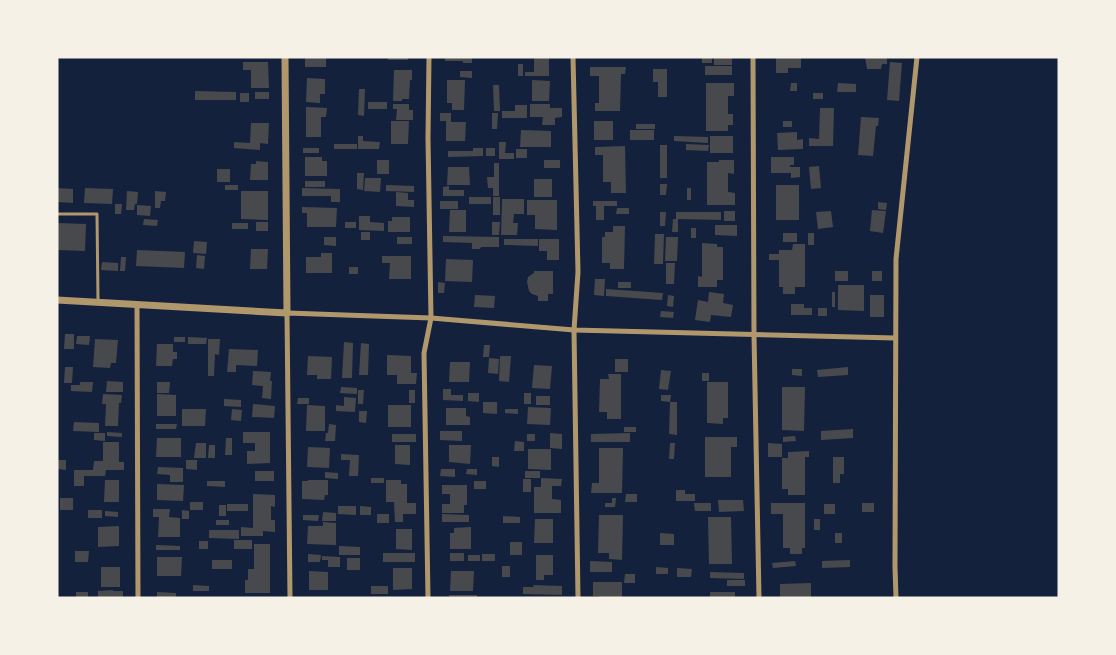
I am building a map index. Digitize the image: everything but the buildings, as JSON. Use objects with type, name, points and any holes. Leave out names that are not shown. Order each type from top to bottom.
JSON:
[{"type":"street","points":[[285,57],[290,598]]},
{"type":"street","points":[[428,598],[424,353],[431,318],[429,57]]},
{"type":"street","points":[[573,57],[578,272],[574,330],[578,598]]},
{"type":"street","points":[[753,57],[754,335],[759,598]]},
{"type":"street","points":[[897,598],[895,567],[896,259],[917,57]]},
{"type":"street","points":[[57,300],[287,313],[431,318],[574,330],[895,338]]},
{"type":"street","points":[[137,304],[138,598]]},
{"type":"lane","points":[[57,214],[97,214],[98,302]]}]
